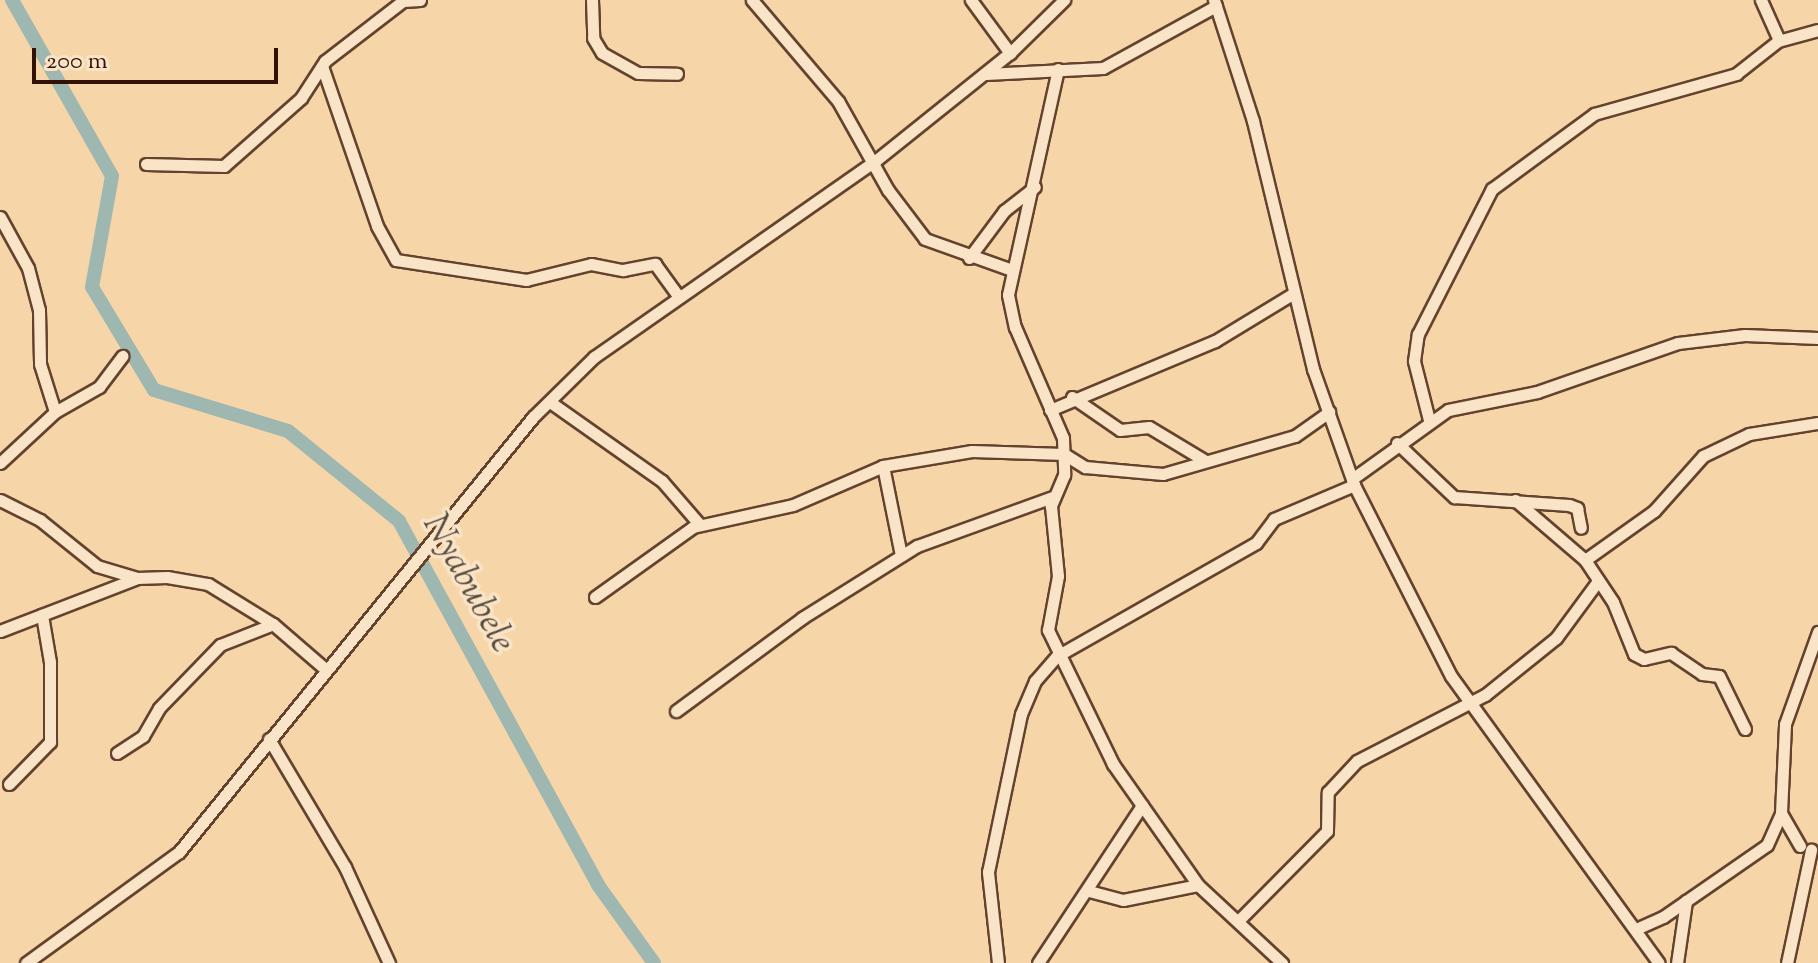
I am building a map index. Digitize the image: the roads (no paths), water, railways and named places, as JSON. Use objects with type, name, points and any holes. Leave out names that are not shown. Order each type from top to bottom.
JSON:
[{"type":"street","points":[[146,164],[224,166],[301,98],[322,66],[403,1],[420,0]]},
{"type":"street","points":[[592,0],[593,38],[602,53],[638,73],[677,74]]},
{"type":"street","points":[[752,0],[838,101],[925,239],[969,258],[1012,270]]},
{"type":"street","points":[[971,0],[1010,53]]},
{"type":"street","points":[[26,963],[179,852],[324,668],[550,402],[594,357],[875,161],[1010,53],[1064,0]]},
{"type":"street","points":[[1761,0],[1779,40]]},
{"type":"street","points":[[984,74],[1058,69],[1081,72],[1120,62],[1163,30],[1215,3],[1253,121],[1294,293],[1353,482],[1433,645],[1659,963]]},
{"type":"street","points":[[1429,420],[1414,361],[1418,334],[1492,189],[1594,114],[1736,74],[1779,40],[1818,30]]},
{"type":"street","points":[[322,66],[377,226],[396,260],[526,280],[591,264],[623,270],[655,264],[679,297]]},
{"type":"street","points":[[1058,69],[1035,186],[1012,270],[1010,312],[1050,410],[1064,454],[1064,475],[1052,497],[1058,576],[1048,630],[1057,656],[1094,732],[1198,885],[1282,963]]},
{"type":"street","points":[[969,258],[1004,211],[1035,186]]},
{"type":"street","points":[[0,217],[28,268],[39,310],[40,364],[55,412]]},
{"type":"street","points":[[1050,410],[1072,397],[1215,341],[1294,293]]},
{"type":"street","points":[[998,963],[988,906],[993,843],[1026,697],[1057,656],[1256,543],[1279,516],[1353,482],[1397,443],[1448,410],[1537,392],[1671,344],[1745,335],[1818,338]]},
{"type":"street","points":[[0,463],[55,412],[99,387],[122,356]]},
{"type":"street","points":[[1072,397],[1120,430],[1149,427],[1204,460]]},
{"type":"street","points":[[550,402],[662,481],[700,525]]},
{"type":"street","points":[[595,597],[671,539],[700,525],[793,505],[883,466],[972,451],[1064,454],[1085,467],[1151,474],[1295,436],[1329,412]]},
{"type":"street","points":[[1585,560],[1654,511],[1703,456],[1749,434],[1818,423]]},
{"type":"street","points":[[1397,443],[1454,497],[1569,505],[1577,508],[1581,528]]},
{"type":"street","points":[[883,466],[901,555]]},
{"type":"street","points":[[676,711],[901,555],[957,528],[1052,497]]},
{"type":"street","points":[[0,500],[40,520],[97,566],[137,578],[208,584],[273,624],[324,668]]},
{"type":"street","points":[[1515,500],[1585,560],[1634,654],[1644,659],[1671,653],[1702,674],[1719,676],[1745,729]]},
{"type":"street","points":[[0,631],[137,578]]},
{"type":"street","points":[[1239,920],[1327,831],[1327,793],[1357,761],[1472,703],[1556,638],[1598,581]]},
{"type":"street","points":[[9,784],[50,742],[50,662],[42,615]]},
{"type":"street","points":[[117,753],[143,736],[159,708],[220,645],[273,624]]},
{"type":"street","points":[[1636,929],[1686,901],[1761,850],[1781,813],[1785,724],[1818,632]]},
{"type":"street","points":[[269,739],[345,867],[389,963]]},
{"type":"street","points":[[1038,963],[1089,891],[1142,805]]},
{"type":"street","points":[[1781,813],[1805,848],[1787,963]]},
{"type":"street","points":[[1089,891],[1123,900],[1198,885]]},
{"type":"street","points":[[1677,963],[1686,901]]},
{"type":"waterway","name":"Nyabubele","points":[[12,0],[112,176],[92,287],[154,390],[288,431],[399,521],[598,885],[654,963]]}]
